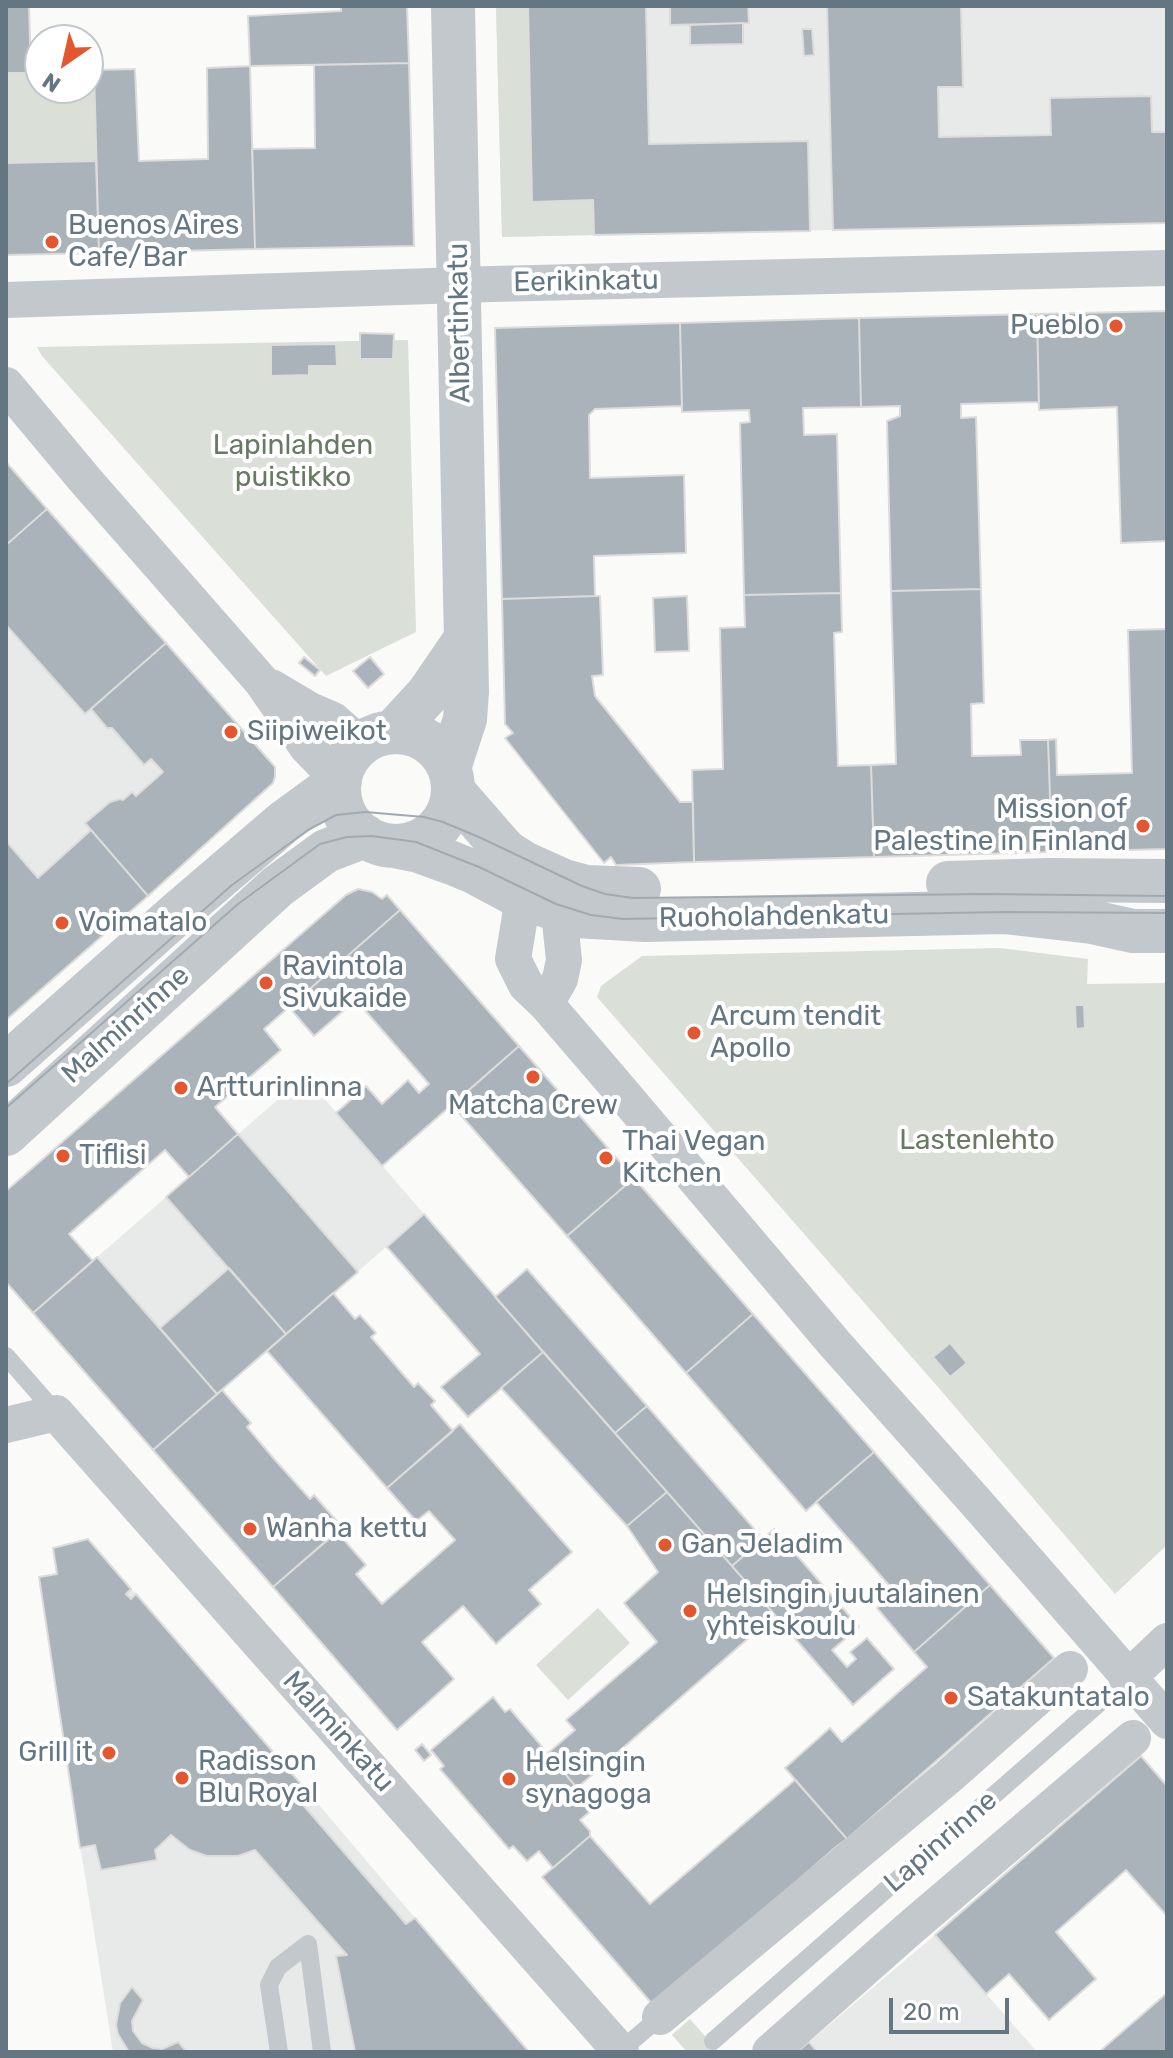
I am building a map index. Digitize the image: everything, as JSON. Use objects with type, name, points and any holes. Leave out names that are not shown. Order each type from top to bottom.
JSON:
[{"type":"street","name":"Albertinkatu","points":[[451,780],[465,719],[467,692],[453,6]]},
{"type":"street","name":"Eerikinkatu","points":[[6,300],[459,285],[1167,268]]},
{"type":"street","points":[[6,385],[262,682],[301,738],[364,753],[407,733],[421,738],[443,756],[451,780],[451,806],[433,833],[408,845],[379,841],[355,829],[345,814],[340,794],[364,753],[428,694],[465,640]]},
{"type":"street","name":"Malminrinne","points":[[6,1065],[364,753]]},
{"type":"street","name":"Ruoholahdenkatu","points":[[451,780],[488,833],[543,895]]},
{"type":"street","name":"Malminrinne","points":[[6,1134],[278,886],[326,851],[379,841]]},
{"type":"street","name":"Ruoholahdenkatu","points":[[379,841],[419,851],[543,895],[576,916],[645,920],[1004,912],[1092,922],[1133,931],[1167,931]]},
{"type":"street","name":"Ruoholahdenkatu","points":[[543,895],[586,887],[631,889],[1049,880],[1167,881]]},
{"type":"street","points":[[543,895],[513,959],[526,985],[546,1004],[835,1344],[1167,1721]]},
{"type":"street","points":[[543,895],[564,960],[560,979],[546,1004]]},
{"type":"street","points":[[6,1425],[56,1413]]},
{"type":"street","name":"Malminkatu","points":[[56,1413],[620,2051]]},
{"type":"street","name":"Lapinrinne","points":[[1129,1677],[1167,1641]]},
{"type":"street","name":"Lapinrinne","points":[[660,2017],[948,1777],[1070,1669]]},
{"type":"street","name":"Lapinrinne","points":[[770,2052],[1133,1738]]},
{"type":"lane","name":"Malminkatu","points":[[6,1356],[56,1413]]},
{"type":"lane","name":"Lapinrinne","points":[[713,2041],[1129,1677]]},
{"type":"lane","points":[[279,2052],[269,1985],[278,1967],[308,1944],[322,2052]]},
{"type":"lane","points":[[620,2051],[660,2017]]},
{"type":"shaded area","points":[[496,6],[1167,6],[1167,223],[502,237]]},
{"type":"shaded area","points":[[6,462],[275,767],[273,783],[6,1020]]},
{"type":"shaded area","points":[[305,1076],[424,1214],[153,1450],[33,1313]]},
{"type":"shaded area","name":"Radisson Blu Royal","points":[[88,1539],[529,2052],[113,2052],[39,1577],[56,1574],[53,1548]]},
{"type":"shaded area","points":[[935,1935],[1037,2052],[797,2052]]},
{"type":"green space","points":[[496,6],[528,6],[532,202],[593,200],[594,235],[502,237]]},
{"type":"green space","points":[[24,72],[24,104],[95,104],[96,161],[6,163],[6,73]]},
{"type":"green space","name":"Lapinlahden puistikko","points":[[408,340],[416,632],[326,676],[37,347]]},
{"type":"green space","name":"Lastenlehto","points":[[1000,948],[1088,959],[1087,984],[1167,983],[1167,1545],[1115,1594],[597,997],[601,986],[642,956]]},
{"type":"green space","points":[[598,1608],[630,1643],[568,1700],[536,1665]]},
{"type":"green space","points":[[690,2019],[719,2052],[687,2052],[672,2035]]},
{"type":"building","points":[[6,6],[29,6],[30,24],[24,24],[24,73],[6,73]]},
{"type":"building","points":[[341,6],[407,6],[409,63],[250,66],[248,16],[341,11]]},
{"type":"building","points":[[528,6],[646,6],[649,144],[808,141],[810,231],[594,235],[593,200],[532,202]]},
{"type":"building","points":[[670,6],[748,6],[749,23],[670,25]]},
{"type":"building","points":[[827,6],[961,6],[963,87],[938,87],[939,137],[1051,135],[1050,98],[1151,96],[1152,132],[1167,132],[1167,223],[833,230]]},
{"type":"building","points":[[743,23],[743,44],[690,45],[690,25]]},
{"type":"building","points":[[802,29],[812,29],[814,55],[804,56]]},
{"type":"building","points":[[409,63],[414,246],[255,249],[252,149],[315,148],[314,65]]},
{"type":"building","points":[[250,66],[255,249],[99,253],[95,104],[104,104],[104,70],[135,69],[139,161],[208,159],[207,68]]},
{"type":"building","points":[[96,161],[99,253],[6,255],[6,163]]},
{"type":"building","points":[[1167,311],[1167,541],[1121,543],[1117,407],[1039,410],[1037,314]]},
{"type":"building","points":[[1037,314],[1039,402],[961,404],[961,418],[976,417],[981,589],[891,591],[887,421],[900,416],[900,406],[861,407],[859,318]]},
{"type":"building","points":[[859,318],[861,407],[803,408],[804,435],[837,434],[841,593],[744,595],[740,423],[750,422],[749,410],[682,412],[680,323]]},
{"type":"building","points":[[680,323],[682,406],[595,409],[589,415],[590,478],[684,475],[686,553],[594,556],[595,596],[502,599],[495,328]]},
{"type":"building","points":[[360,333],[394,334],[393,359],[360,359]]},
{"type":"building","points":[[336,344],[337,366],[309,366],[309,375],[271,376],[271,345]]},
{"type":"building","points":[[6,462],[47,509],[6,545]]},
{"type":"building","points":[[47,509],[166,643],[85,714],[6,625],[6,545]]},
{"type":"building","points":[[981,589],[984,703],[971,704],[972,756],[1021,755],[1020,740],[1048,740],[1052,852],[874,857],[871,765],[896,764],[891,591]]},
{"type":"building","points":[[841,593],[842,632],[834,633],[838,766],[871,765],[874,857],[694,862],[692,770],[723,769],[720,628],[745,627],[744,595]]},
{"type":"building","points":[[600,596],[603,675],[592,676],[595,696],[680,802],[693,802],[694,862],[616,865],[611,857],[604,863],[505,738],[513,733],[505,724],[502,599]]},
{"type":"building","points":[[687,596],[689,651],[655,652],[653,598]]},
{"type":"building","points":[[1167,629],[1167,849],[1052,852],[1048,740],[1056,739],[1057,775],[1132,773],[1128,630]]},
{"type":"building","points":[[166,643],[275,767],[275,776],[273,783],[148,896],[85,823],[110,802],[123,800],[132,792],[136,796],[163,772],[151,759],[144,765],[91,709]]},
{"type":"building","points":[[304,657],[320,670],[315,676],[299,663]]},
{"type":"building","points":[[370,657],[384,674],[368,688],[353,671]]},
{"type":"building","name":"Voimatalo","points":[[91,830],[148,896],[6,1020],[6,841],[38,878]]},
{"type":"building","name":"Artturinlinna","points":[[358,889],[372,892],[382,899],[387,895],[400,910],[264,1029],[281,1050],[215,1107],[238,1134],[189,1177],[165,1150],[69,1234],[93,1261],[33,1313],[6,1282],[6,1191],[346,895]]},
{"type":"building","points":[[400,910],[519,1046],[382,1166],[336,1113],[366,1086],[382,1104],[408,1080],[419,1093],[429,1084],[356,1000],[314,1036],[289,1007]]},
{"type":"building","points":[[1075,1005],[1084,1005],[1085,1028],[1076,1029]]},
{"type":"building","points":[[519,1046],[634,1178],[567,1236],[452,1105]]},
{"type":"building","points":[[238,1134],[358,1272],[286,1334],[166,1197]]},
{"type":"building","points":[[634,1178],[753,1314],[686,1373],[567,1236]]},
{"type":"building","points":[[424,1214],[543,1352],[468,1417],[441,1387],[480,1354],[387,1247]]},
{"type":"building","points":[[97,1257],[217,1394],[153,1450],[33,1313]]},
{"type":"building","points":[[229,1268],[286,1334],[217,1394],[160,1328]]},
{"type":"building","points":[[527,1269],[647,1406],[615,1433],[495,1297]]},
{"type":"building","points":[[333,1293],[355,1319],[360,1315],[376,1333],[371,1337],[414,1387],[418,1383],[435,1401],[431,1405],[453,1431],[387,1488],[267,1351]]},
{"type":"building","points":[[753,1314],[874,1452],[806,1511],[686,1373]]},
{"type":"building","points":[[950,1343],[967,1363],[950,1377],[933,1357]]},
{"type":"building","points":[[543,1352],[667,1492],[627,1526],[501,1388]]},
{"type":"building","points":[[222,1390],[251,1423],[247,1427],[275,1460],[310,1499],[314,1495],[342,1527],[273,1587],[153,1450]]},
{"type":"building","points":[[647,1406],[763,1539],[732,1566],[615,1433]]},
{"type":"building","points":[[460,1424],[572,1552],[529,1590],[541,1604],[496,1644],[463,1606],[422,1642],[454,1679],[397,1730],[273,1587],[337,1532],[366,1565],[356,1574],[382,1604],[389,1598],[455,1540],[429,1511],[416,1521],[387,1488]]},
{"type":"building","points":[[874,1452],[990,1585],[914,1652],[877,1608],[895,1592],[816,1502]]},
{"type":"building","points":[[667,1492],[775,1615],[577,1788],[548,1753],[575,1730],[566,1720],[657,1642],[624,1603],[658,1572],[627,1526]]},
{"type":"building","points":[[774,1529],[859,1627],[832,1650],[847,1667],[856,1659],[850,1652],[867,1638],[894,1669],[853,1705],[732,1566]]},
{"type":"building","name":"Radisson Blu Royal","points":[[88,1539],[131,1589],[126,1594],[131,1599],[136,1594],[313,1798],[304,1806],[406,1924],[415,1918],[529,2052],[355,2052],[336,1956],[347,1955],[255,1850],[238,1856],[207,1856],[190,1850],[171,1835],[155,1850],[157,1860],[101,1870],[95,1845],[80,1848],[39,1577],[57,1574],[53,1548]]},
{"type":"building","name":"Satakuntatalo","points":[[990,1585],[1054,1658],[847,1839],[785,1768],[830,1728],[842,1742],[927,1667],[914,1652]]},
{"type":"building","name":"Helsingin synagoga","points":[[493,1697],[505,1712],[510,1709],[594,1808],[580,1820],[590,1831],[590,1836],[553,1868],[539,1851],[527,1861],[513,1846],[509,1849],[440,1769],[444,1766],[431,1750]]},
{"type":"building","points":[[422,1744],[431,1755],[424,1761],[415,1750]]},
{"type":"building","points":[[1141,1756],[1167,1786],[1167,1916],[1126,1870],[1056,1932],[1096,1979],[1049,2020],[1009,1974],[986,1994],[935,1935]]},
{"type":"building","points":[[795,1780],[847,1839],[654,2006],[542,1877],[590,1836],[650,1904]]},
{"type":"building","points":[[132,1987],[143,2000],[132,2021],[133,2031],[142,2043],[162,2049],[178,2042],[187,2052],[129,2052],[116,2025],[120,2003]]},
{"type":"building","points":[[1167,1993],[1167,2052],[1099,2052]]},
{"type":"building","points":[[809,2042],[817,2052],[797,2052]]},
{"type":"tram line","points":[[6,1084],[232,885],[308,830],[336,815],[365,812],[424,817],[443,822],[582,886],[605,894],[633,898],[984,894],[1167,896]]},
{"type":"tram line","points":[[6,1108],[238,904],[320,844],[347,837],[372,836],[416,842],[479,867],[556,904],[591,915],[623,919],[1004,912],[1167,913]]},
{"type":"place","name":"Buenos Aires Cafe/Bar","points":[[52,242]]},
{"type":"place","name":"Pueblo","points":[[1116,326]]},
{"type":"place","name":"Siipiweikot","points":[[231,732]]},
{"type":"place","name":"Mission of Palestine in Finland","points":[[1143,826]]},
{"type":"place","name":"Voimatalo","points":[[62,923]]},
{"type":"place","name":"Ravintola Sivukaide","points":[[266,983]]},
{"type":"place","name":"Arcum tendit Apollo","points":[[694,1033]]},
{"type":"place","name":"Matcha Crew","points":[[533,1077]]},
{"type":"place","name":"Artturinlinna","points":[[181,1088]]},
{"type":"place","name":"Tiflisi","points":[[63,1156]]},
{"type":"place","name":"Thai Vegan Kitchen","points":[[606,1158]]},
{"type":"place","name":"Wanha kettu","points":[[250,1529]]},
{"type":"place","name":"Gan Jeladim","points":[[665,1545]]},
{"type":"place","name":"Helsingin juutalainen yhteiskoulu","points":[[690,1611]]},
{"type":"place","name":"Satakuntatalo","points":[[951,1698]]},
{"type":"place","name":"Grill it","points":[[109,1753]]},
{"type":"place","name":"Radisson Blu Royal","points":[[182,1778]]},
{"type":"place","name":"Helsingin synagoga","points":[[509,1779]]}]
